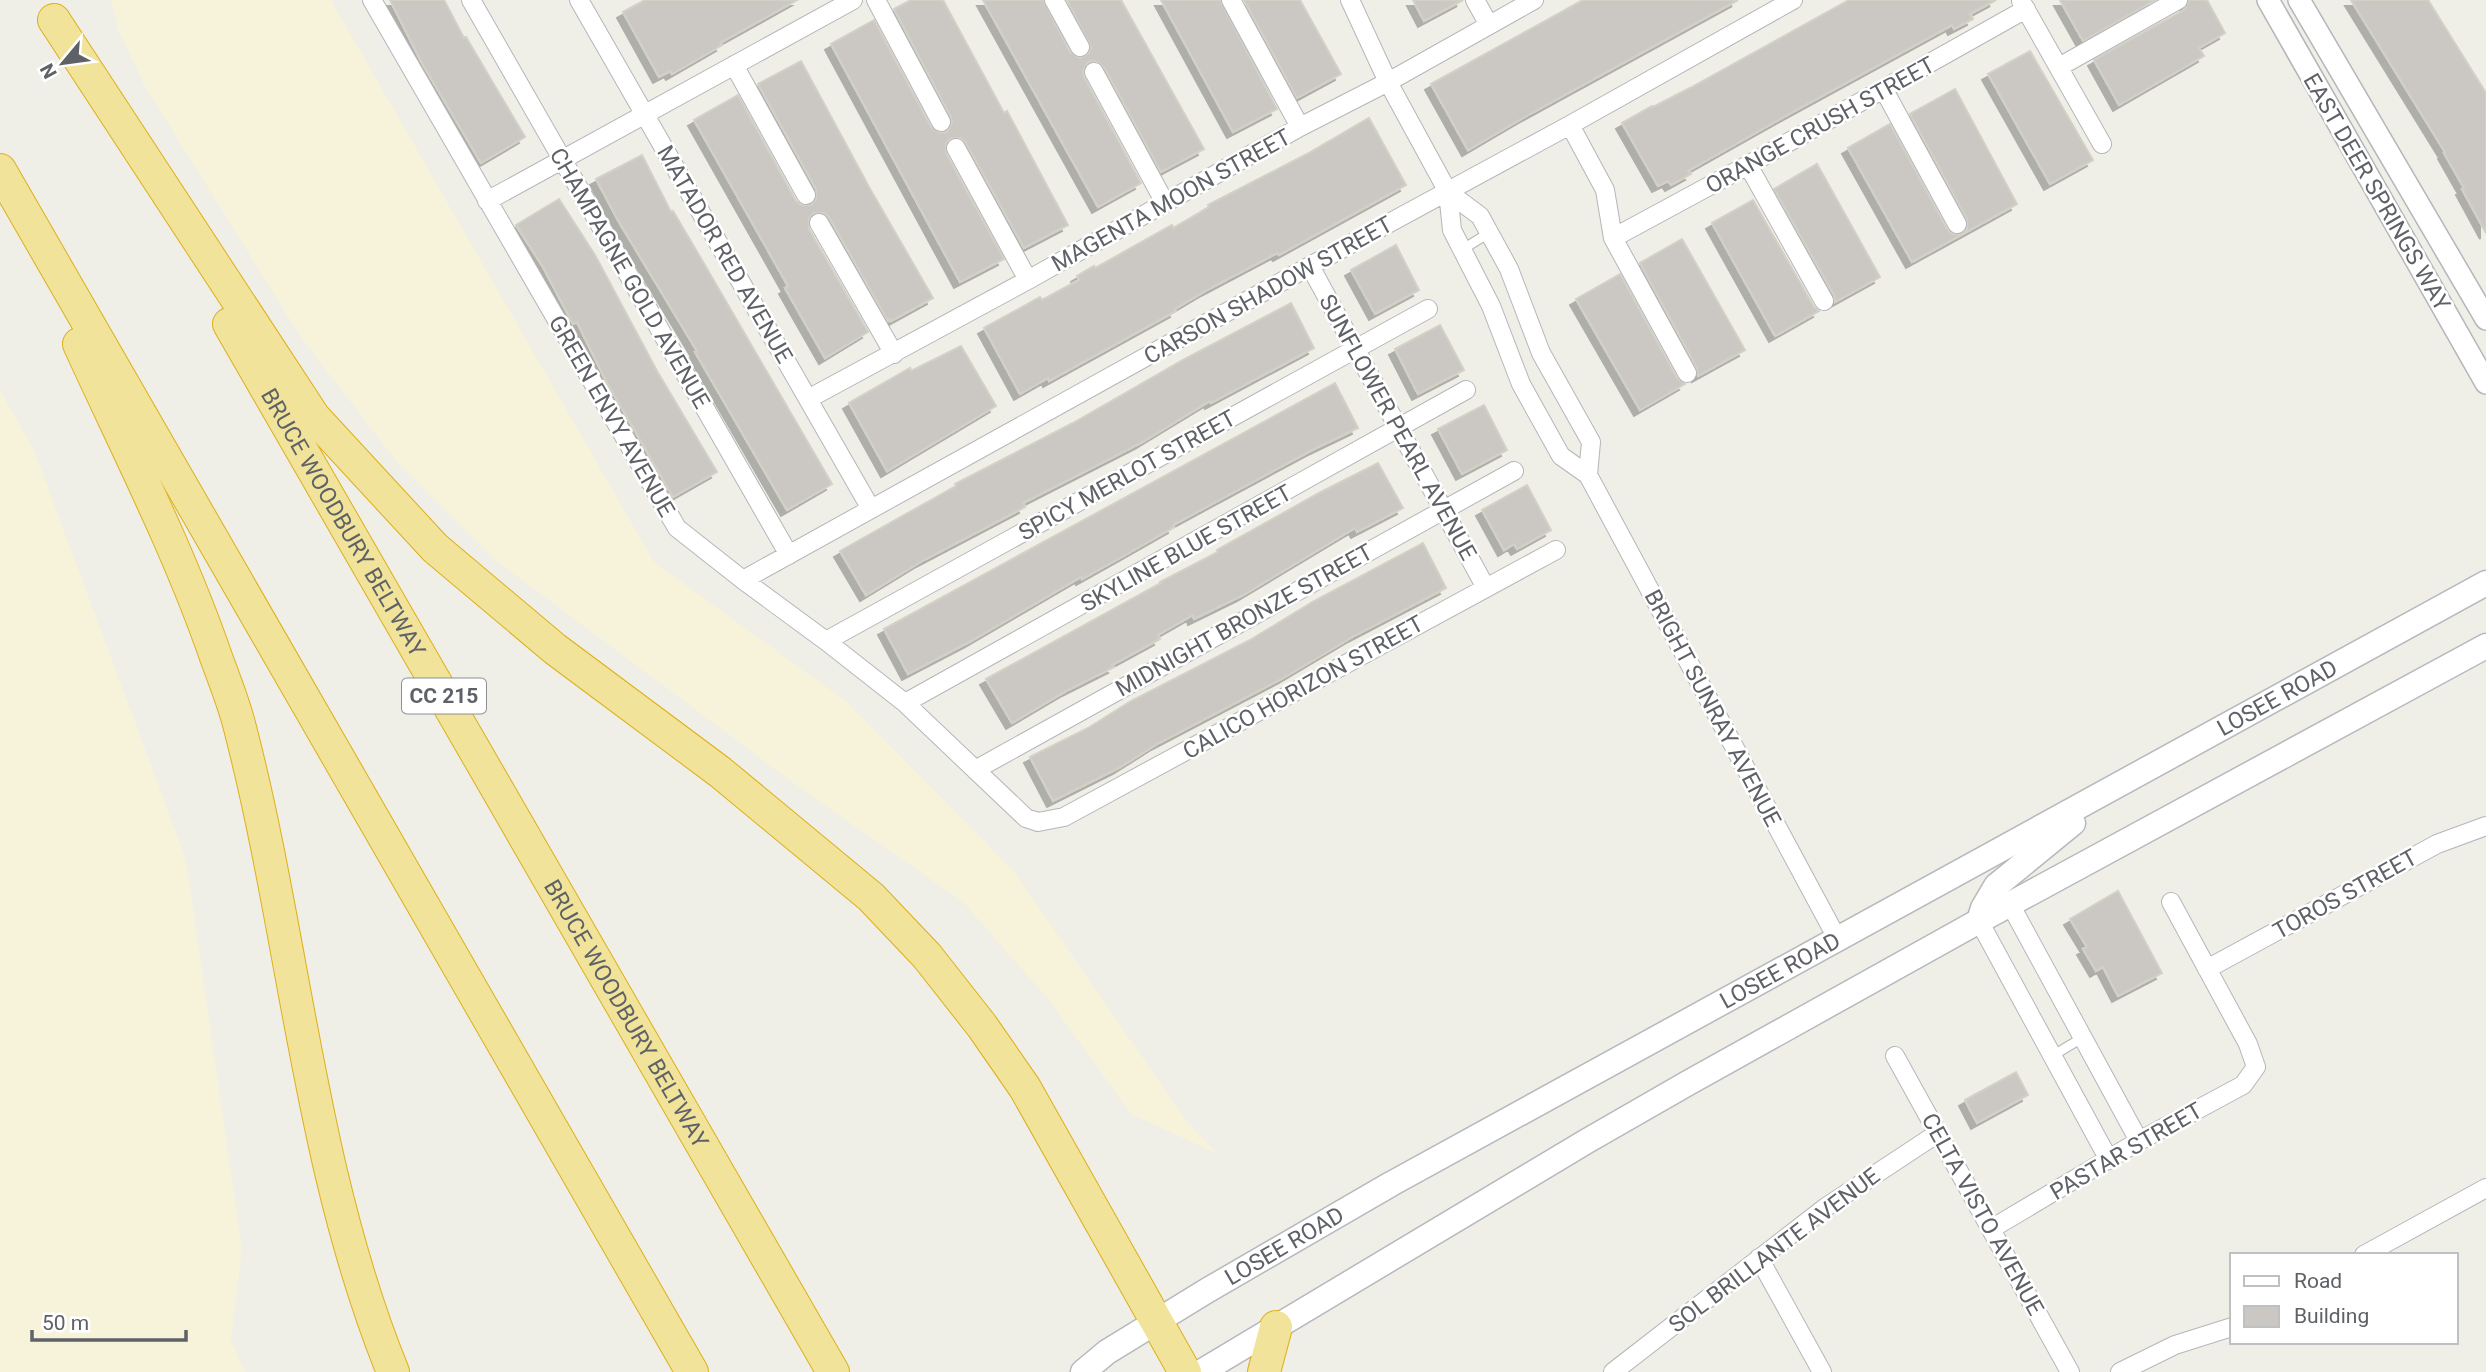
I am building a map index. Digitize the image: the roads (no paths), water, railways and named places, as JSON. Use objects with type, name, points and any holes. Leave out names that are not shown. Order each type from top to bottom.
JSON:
[{"type":"highway","points":[[48,10],[314,417],[435,548],[555,649],[720,772],[872,897],[927,956],[982,1026],[1025,1088],[1185,1372]]},
{"type":"highway","name":"BRUCE WOODBURY BELTWAY","points":[[48,10],[833,1372]]},
{"type":"highway","points":[[0,171],[196,600],[238,720],[276,887],[338,1206],[374,1324],[393,1372]]},
{"type":"highway","points":[[0,171],[692,1372]]},
{"type":"highway","points":[[1264,1372],[1276,1327]]},
{"type":"main road","name":"LOSEE ROAD","points":[[1083,1372],[1107,1352],[1156,1322],[1391,1184],[2486,583]]},
{"type":"main road","points":[[1201,1372],[1598,1134],[1979,921],[2486,646]]},
{"type":"main road","points":[[1979,921],[1996,886],[2120,785]]},
{"type":"street","name":"GREEN ENVY AVENUE","points":[[372,0],[677,528],[905,703],[1026,818],[1038,822],[1049,820]]},
{"type":"street","name":"CHAMPAGNE GOLD AVENUE","points":[[471,0],[789,555]]},
{"type":"street","points":[[487,201],[853,0]]},
{"type":"street","points":[[876,0],[941,122]]},
{"type":"street","points":[[1054,0],[1080,47]]},
{"type":"street","points":[[1231,0],[1300,127]]},
{"type":"street","points":[[1349,0],[1388,82],[1448,192],[1480,216],[1518,290],[1541,354],[1591,442],[1588,475]]},
{"type":"street","points":[[1475,0],[1489,25]]},
{"type":"street","name":"MAGENTA MOON STREET","points":[[808,399],[1534,0]]},
{"type":"street","name":"CARSON SHADOW STREET","points":[[743,580],[1793,0]]},
{"type":"street","points":[[2059,67],[2178,0]]},
{"type":"street","name":"EAST DEER SPRINGS WAY","points":[[2268,0],[2486,383]]},
{"type":"street","name":"EAST DEER SPRINGS WAY","points":[[2299,0],[2486,319]]},
{"type":"street","name":"MATADOR RED AVENUE","points":[[586,2],[646,116],[871,509]]},
{"type":"street","points":[[2023,5],[2102,144]]},
{"type":"street","name":"ORANGE CRUSH STREET","points":[[1613,238],[1884,90],[2023,5]]},
{"type":"street","points":[[734,65],[806,195]]},
{"type":"street","points":[[1094,72],[1165,203]]},
{"type":"street","points":[[1884,90],[1957,224]]},
{"type":"street","points":[[1570,125],[1605,190],[1613,238],[1687,373]]},
{"type":"street","points":[[956,148],[1028,280]]},
{"type":"street","points":[[1748,165],[1824,300]]},
{"type":"street","name":"BRIGHT SUNRAY AVENUE","points":[[1448,192],[1452,230],[1491,306],[1521,384],[1561,456],[1588,475],[1838,940]]},
{"type":"street","points":[[819,223],[894,354]]},
{"type":"street","name":"SUNFLOWER PEARL AVENUE","points":[[1310,265],[1486,588]]},
{"type":"street","name":"SPICY MERLOT STREET","points":[[826,641],[1428,309]]},
{"type":"street","name":"SKYLINE BLUE STREET","points":[[905,703],[1466,390]]},
{"type":"street","name":"MIDNIGHT BRONZE STREET","points":[[975,770],[1514,471]]},
{"type":"street","name":"CALICO HORIZON STREET","points":[[1049,820],[1064,817],[1556,550]]},
{"type":"street","name":"TOROS STREET","points":[[2207,970],[2437,844],[2486,826]]},
{"type":"street","points":[[2171,902],[2207,970]]},
{"type":"street","points":[[2010,904],[2139,1141]]},
{"type":"street","points":[[1979,921],[2109,1160]]},
{"type":"street","name":"PASTAR STREET","points":[[1991,1229],[2139,1141],[2243,1085],[2256,1067],[2248,1044],[2207,970]]},
{"type":"street","name":"CELTA VISTO AVENUE","points":[[1895,1056],[2070,1372]]},
{"type":"street","name":"SOL BRILLANTE AVENUE","points":[[1614,1372],[1826,1207],[1938,1133]]},
{"type":"street","points":[[2368,1253],[2486,1188]]},
{"type":"street","points":[[1759,1258],[1822,1372]]},
{"type":"street","points":[[2120,1372],[2175,1345],[2230,1328]]},
{"type":"lane","points":[[1463,249],[1489,233]]},
{"type":"lane","points":[[2052,1056],[2082,1038]]}]
